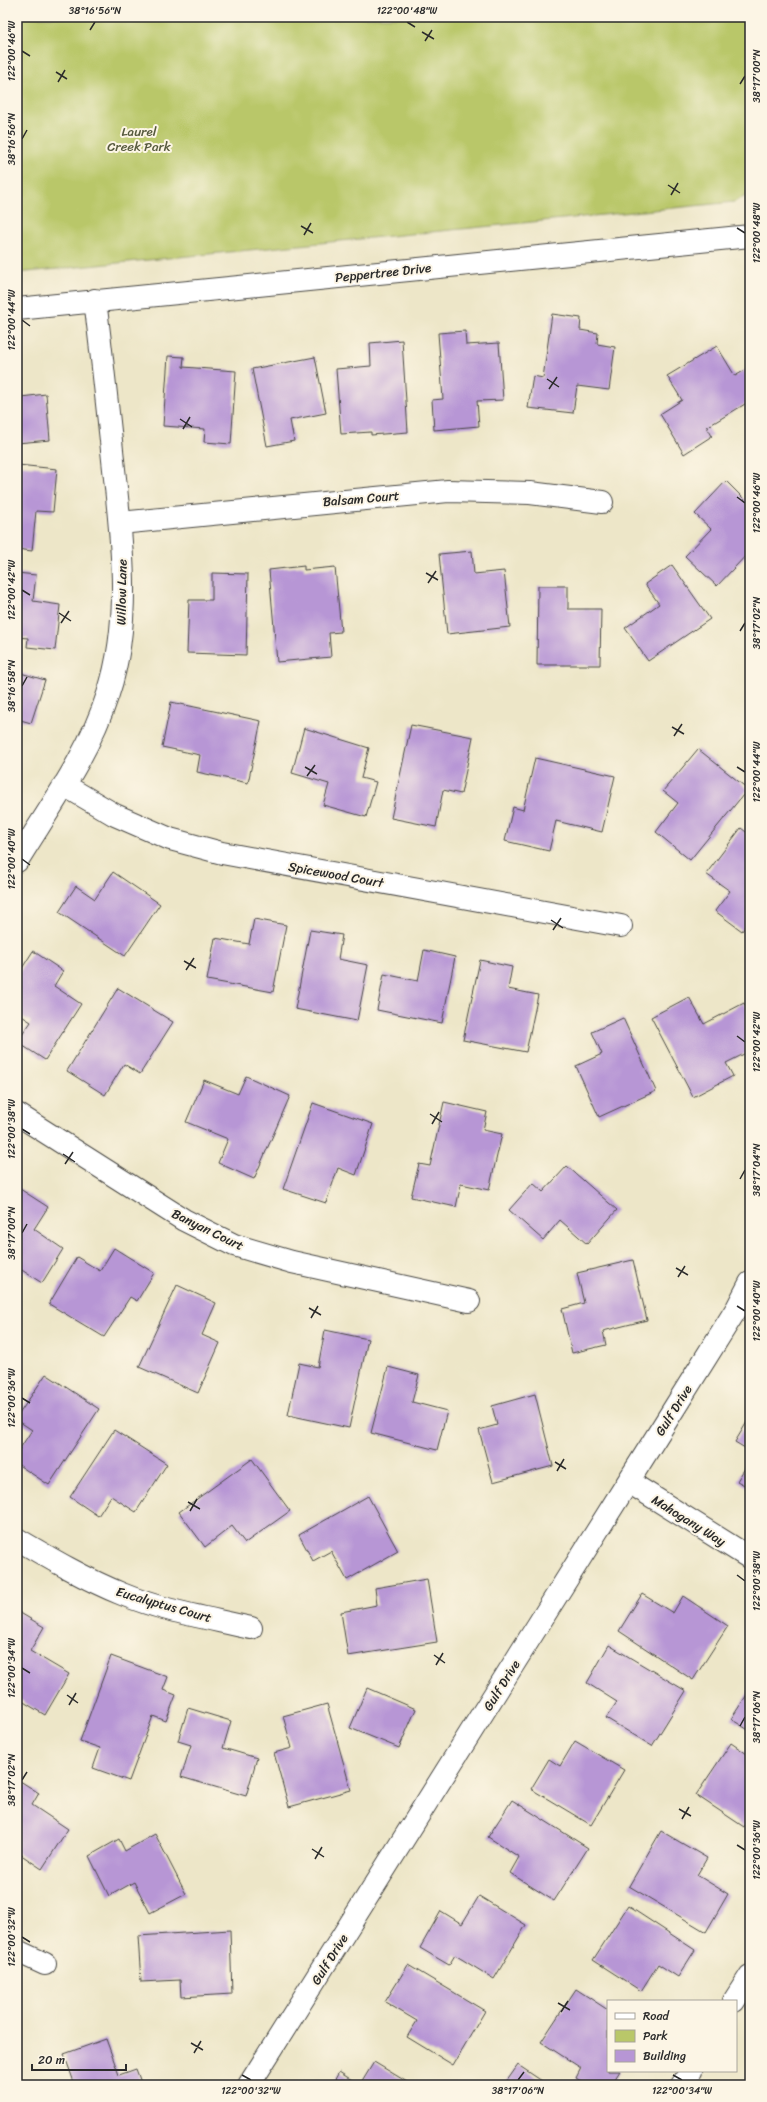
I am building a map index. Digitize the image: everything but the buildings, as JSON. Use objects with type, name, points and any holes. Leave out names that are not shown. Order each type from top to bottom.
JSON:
[{"type":"street","name":"Peppertree Drive","points":[[17,309],[95,300],[750,236]]},
{"type":"street","name":"Willow Lane","points":[[17,861],[92,736],[109,693],[120,642],[124,590],[120,523],[95,300]]},
{"type":"street","name":"Balsam Court","points":[[120,523],[448,491],[530,493],[602,502]]},
{"type":"street","name":"Spicewood Court","points":[[64,784],[115,815],[170,839],[215,851],[621,926]]},
{"type":"street","name":"Banyan Court","points":[[17,1114],[184,1220],[234,1245],[292,1262],[469,1301]]},
{"type":"street","name":"Gulf Drive","points":[[249,2085],[629,1482],[736,1308],[750,1282]]},
{"type":"street","name":"Mahogany Way","points":[[629,1482],[750,1558]]},
{"type":"street","name":"Eucalyptus Court","points":[[17,1539],[72,1571],[123,1594],[173,1610],[251,1628]]},
{"type":"street","points":[[17,1951],[45,1964]]},
{"type":"street","points":[[735,2000],[750,1976]]},
{"type":"street","points":[[682,2085],[690,2072]]},
{"type":"green space","name":"Laurel Creek Park","points":[[17,17],[744,17],[750,81],[750,188],[746,196],[734,202],[17,273]]}]
